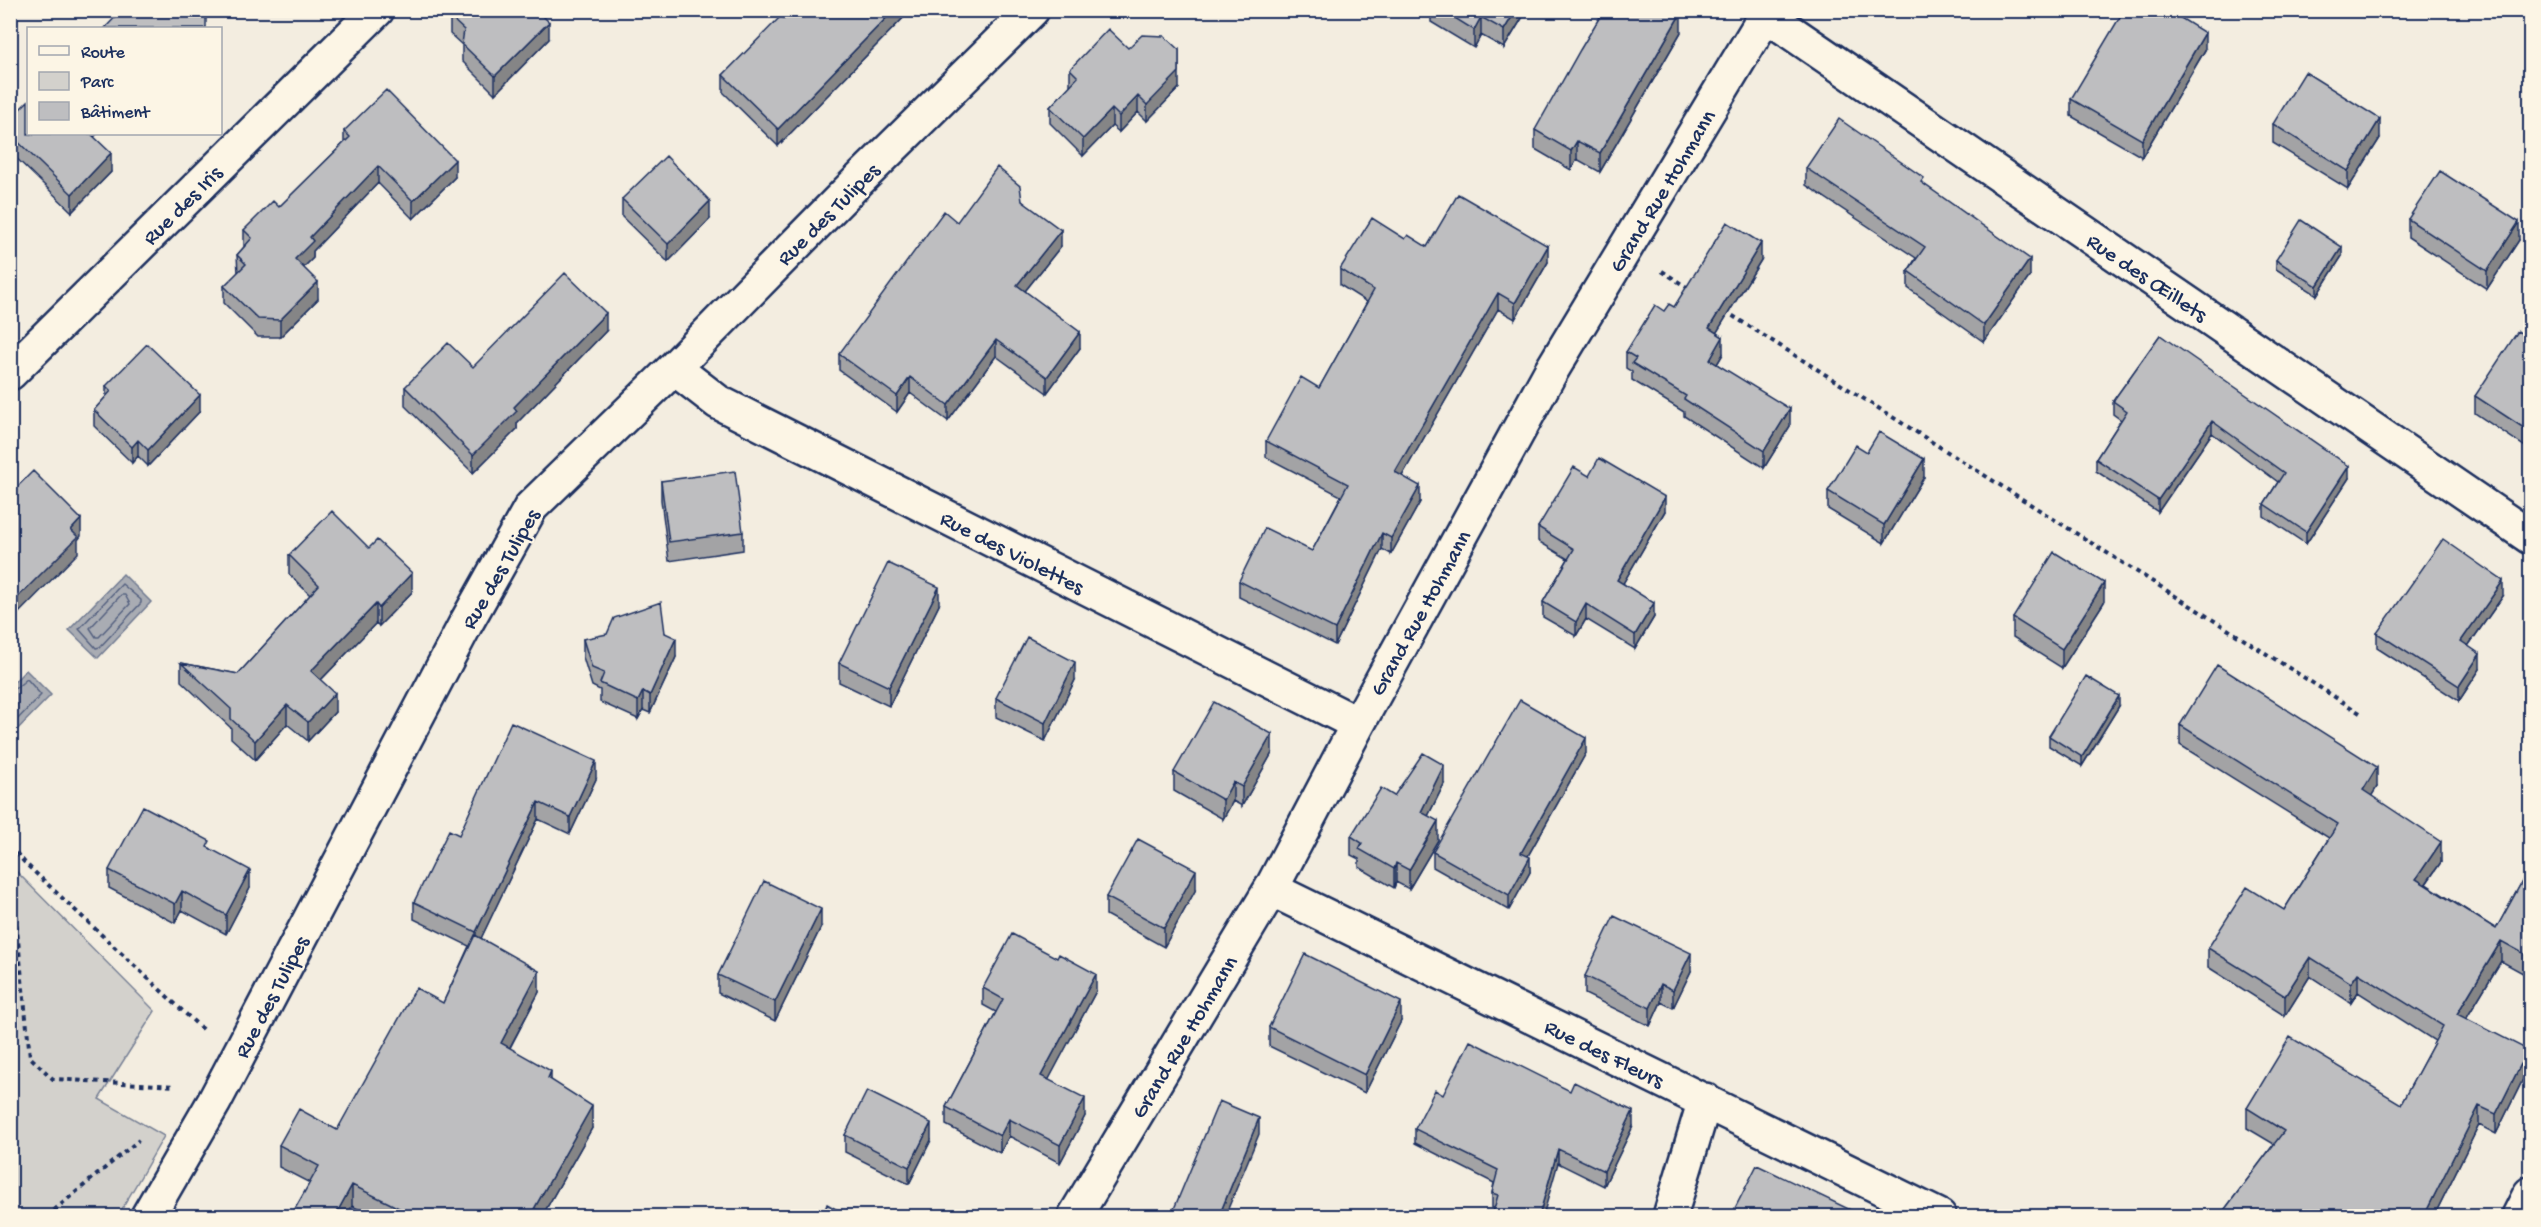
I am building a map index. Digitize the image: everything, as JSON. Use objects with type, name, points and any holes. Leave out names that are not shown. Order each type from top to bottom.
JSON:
[{"type":"street","name":"Rue des Iris","points":[[10,373],[377,10]]},
{"type":"street","name":"Rue des Tulipes","points":[[148,1216],[214,1102],[465,625],[531,507],[674,369],[857,182],[1032,10]]},
{"type":"street","name":"Grand Rue Hohmann","points":[[1075,1216],[1271,889],[1358,724],[1550,373],[1767,13]]},
{"type":"street","name":"Rue des Œillets","points":[[1767,13],[2530,537]]},
{"type":"street","name":"Rue des Violettes","points":[[674,369],[728,407],[1358,724]]},
{"type":"street","name":"Rue des Fleurs","points":[[1271,889],[1939,1216]]},
{"type":"street","points":[[1670,1216],[1705,1100]]},
{"type":"street","points":[[2519,1216],[2530,1194]]},
{"type":"path","points":[[1626,248],[1696,293]]},
{"type":"path","points":[[1716,306],[2360,713]]},
{"type":"path","points":[[10,846],[26,864],[205,1033]]},
{"type":"path","points":[[10,862],[30,1057],[53,1079],[176,1086]]},
{"type":"path","points":[[169,1095],[181,1077]]},
{"type":"path","points":[[47,1216],[137,1142],[144,1133]]},
{"type":"green space","points":[[10,865],[155,1011],[99,1099],[164,1136],[118,1216],[11,1216]]},
{"type":"water","points":[[123,574],[151,602],[98,658],[69,630]]},
{"type":"water","points":[[26,670],[51,695],[11,736],[11,685]]},
{"type":"building","points":[[122,10],[206,10],[206,27],[106,27]]},
{"type":"building","points":[[456,10],[537,10],[549,22],[495,76],[462,44],[464,30],[450,17]]},
{"type":"building","points":[[792,10],[894,10],[778,129],[723,75],[781,16],[784,19]]},
{"type":"building","points":[[1442,10],[1516,10],[1504,30],[1481,17],[1474,30]]},
{"type":"building","points":[[1604,10],[1677,10],[1681,13],[1600,153],[1577,141],[1571,151],[1535,130]]},
{"type":"building","points":[[2124,10],[2168,10],[2205,33],[2142,140],[2071,99]]},
{"type":"building","points":[[1108,29],[1128,48],[1142,35],[1164,36],[1179,50],[1179,72],[1147,105],[1138,96],[1119,116],[1112,109],[1083,139],[1050,107],[1078,77],[1070,69]]},
{"type":"building","points":[[2305,72],[2380,119],[2348,171],[2273,124]]},
{"type":"building","points":[[386,90],[455,160],[413,201],[378,166],[310,237],[313,241],[295,259],[318,282],[280,320],[258,319],[224,286],[246,264],[237,255],[252,238],[244,230],[273,201],[279,207],[350,137],[344,131]]},
{"type":"building","points":[[27,102],[27,135],[92,135],[111,153],[72,194],[10,134],[10,119]]},
{"type":"building","points":[[1839,119],[1924,178],[1921,182],[2030,259],[1984,325],[1908,271],[1925,247],[1806,168]]},
{"type":"building","points":[[666,156],[710,201],[668,244],[622,199]]},
{"type":"building","points":[[997,167],[1020,186],[1022,201],[1061,230],[1017,285],[1080,332],[1047,377],[996,340],[948,405],[910,377],[897,396],[839,354],[944,211],[957,222]]},
{"type":"building","points":[[2440,171],[2519,222],[2487,271],[2408,219]]},
{"type":"building","points":[[1458,194],[1548,246],[1515,303],[1498,293],[1395,472],[1420,486],[1391,538],[1382,533],[1335,629],[1239,581],[1265,528],[1312,551],[1348,484],[1266,441],[1301,377],[1319,388],[1374,290],[1340,269],[1372,218],[1405,239],[1408,235],[1427,247]]},
{"type":"building","points":[[2301,220],[2342,247],[2317,286],[2276,260]]},
{"type":"building","points":[[1727,222],[1761,243],[1709,328],[1723,337],[1710,360],[1790,409],[1764,451],[1684,399],[1686,396],[1632,363],[1636,358],[1626,352],[1655,305],[1664,311],[1669,304],[1674,307]]},
{"type":"building","points":[[565,273],[606,313],[514,407],[517,411],[473,455],[405,387],[448,343],[473,367]]},
{"type":"building","points":[[2518,331],[2530,340],[2530,432],[2475,396]]},
{"type":"building","points":[[2160,335],[2349,466],[2306,532],[2264,504],[2284,473],[2212,421],[2158,500],[2096,459],[2127,411],[2113,401]]},
{"type":"building","points":[[147,344],[200,395],[148,450],[138,440],[132,447],[94,410],[111,391],[106,386]]},
{"type":"building","points":[[1879,432],[1924,459],[1884,525],[1828,491],[1856,445],[1867,452]]},
{"type":"building","points":[[1599,458],[1665,497],[1617,580],[1654,603],[1635,635],[1586,604],[1576,622],[1543,602],[1574,549],[1538,527],[1574,467],[1589,476]]},
{"type":"building","points":[[33,471],[81,519],[71,530],[78,537],[10,605],[10,494]]},
{"type":"building","points":[[735,471],[743,532],[669,542],[661,481]]},
{"type":"building","points":[[332,511],[369,548],[377,540],[412,573],[379,608],[376,604],[311,671],[335,693],[308,722],[287,705],[255,741],[231,719],[231,709],[181,663],[238,674],[319,585],[289,555]]},
{"type":"building","points":[[2443,539],[2503,581],[2461,641],[2480,654],[2459,686],[2377,633]]},
{"type":"building","points":[[2054,552],[2104,583],[2062,649],[2013,618]]},
{"type":"building","points":[[888,563],[939,587],[889,687],[839,663]]},
{"type":"building","points":[[661,602],[665,633],[676,638],[650,695],[643,691],[638,701],[600,683],[604,673],[592,668],[583,639],[607,634],[614,618]]},
{"type":"building","points":[[1027,637],[1075,662],[1045,723],[996,698]]},
{"type":"building","points":[[2217,665],[2377,767],[2363,790],[2441,842],[2416,879],[2496,929],[2530,867],[2530,957],[2501,941],[2457,1014],[2528,1050],[2496,1114],[2479,1106],[2424,1216],[2227,1216],[2222,1213],[2284,1131],[2247,1108],[2290,1037],[2401,1104],[2443,1026],[2358,973],[2351,983],[2310,957],[2285,996],[2208,948],[2247,887],[2284,910],[2338,824],[2180,725]]},
{"type":"building","points":[[2086,676],[2119,696],[2082,757],[2049,736]]},
{"type":"building","points":[[1520,700],[1586,738],[1521,853],[1530,857],[1509,895],[1433,852]]},
{"type":"building","points":[[1214,702],[1272,734],[1242,787],[1233,782],[1223,800],[1174,772]]},
{"type":"building","points":[[511,722],[596,761],[570,817],[538,802],[476,932],[414,902],[449,830],[459,835]]},
{"type":"building","points":[[1423,753],[1444,765],[1421,812],[1438,821],[1409,870],[1396,863],[1394,869],[1359,849],[1362,843],[1351,836],[1381,788],[1394,796]]},
{"type":"building","points":[[143,806],[210,841],[207,847],[250,870],[226,915],[182,891],[175,904],[109,870]]},
{"type":"building","points":[[1138,839],[1196,870],[1164,928],[1106,897]]},
{"type":"building","points":[[764,881],[821,909],[775,1002],[718,975]]},
{"type":"building","points":[[1614,916],[1691,953],[1673,990],[1661,984],[1650,1008],[1585,976]]},
{"type":"building","points":[[1012,934],[1057,958],[1059,954],[1096,974],[1041,1076],[1085,1098],[1060,1145],[1009,1119],[1000,1136],[946,1107],[1003,999],[983,988]]},
{"type":"building","points":[[475,935],[539,971],[501,1043],[551,1071],[548,1078],[592,1106],[534,1209],[570,1216],[414,1216],[352,1185],[335,1216],[291,1216],[319,1166],[279,1145],[299,1109],[337,1130],[416,988],[443,1003]]},
{"type":"building","points":[[1305,954],[1401,1002],[1365,1075],[1269,1027]]},
{"type":"building","points":[[1470,1041],[1570,1091],[1574,1082],[1633,1111],[1604,1171],[1558,1149],[1539,1216],[1492,1216],[1498,1195],[1492,1193],[1498,1170],[1415,1129],[1435,1090],[1443,1095]]},
{"type":"building","points":[[867,1091],[931,1123],[909,1167],[845,1135]]},
{"type":"building","points":[[1219,1101],[1259,1118],[1219,1216],[1171,1216]]},
{"type":"building","points":[[1757,1165],[1863,1216],[1731,1216]]},
{"type":"building","points":[[827,1204],[848,1216],[823,1216]]}]
